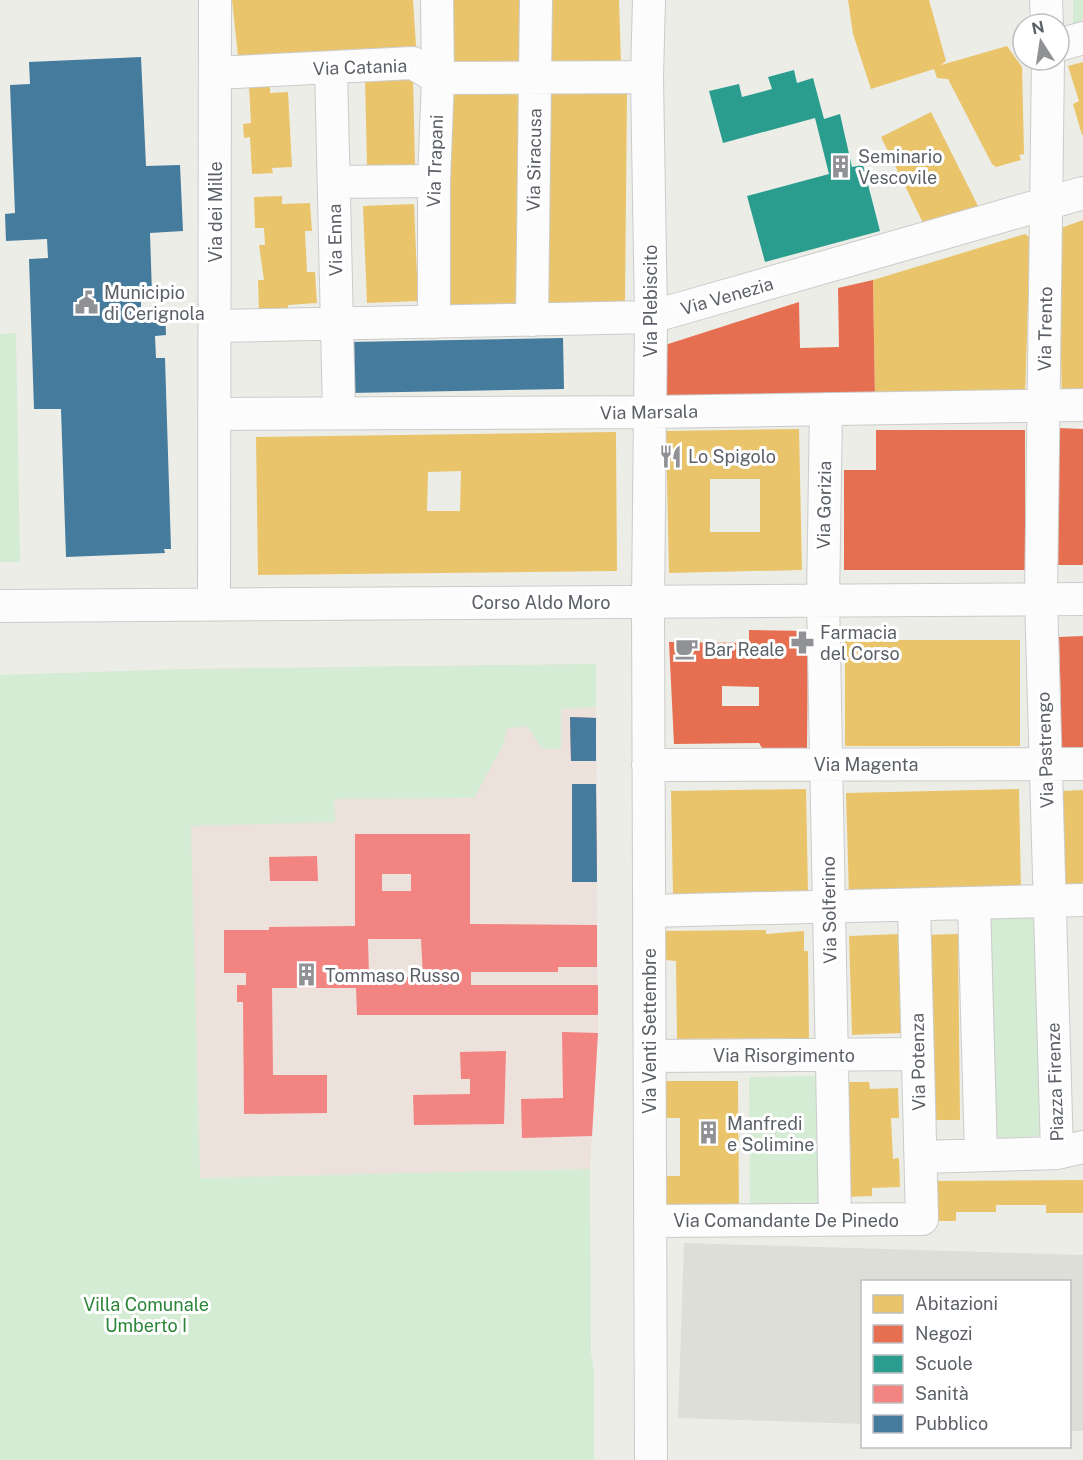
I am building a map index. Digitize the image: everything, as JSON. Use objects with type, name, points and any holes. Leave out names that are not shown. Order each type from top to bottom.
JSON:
[{"type":"street","name":"Via dei Mille","points":[[214,603],[215,0]]},
{"type":"street","name":"Via Trapani","points":[[434,322],[437,0]]},
{"type":"street","name":"Via Siracusa","points":[[532,320],[536,0]]},
{"type":"street","name":"Via Plebiscito","points":[[648,602],[651,317],[646,77],[649,0]]},
{"type":"street","name":"Via Catania","points":[[215,73],[413,63],[438,78]]},
{"type":"street","name":"Via Enna","points":[[332,68],[339,412]]},
{"type":"street","name":"Via Trento","points":[[1041,599],[1048,72]]},
{"type":"street","points":[[438,78],[646,77]]},
{"type":"street","points":[[334,182],[434,181]]},
{"type":"street","name":"Via Venezia","points":[[216,326],[651,317],[1083,193]]},
{"type":"street","name":"Via Marsala","points":[[214,414],[650,412],[1083,405]]},
{"type":"street","name":"Via Gorizia","points":[[823,600],[826,409]]},
{"type":"street","name":"Corso Aldo Moro","points":[[0,606],[1083,598]]},
{"type":"street","name":"Via Pastrengo","points":[[1041,599],[1050,901]]},
{"type":"street","name":"Via Solferino","points":[[823,600],[835,1219]]},
{"type":"street","name":"Via Venti Settembre","points":[[648,602],[651,1460]]},
{"type":"street","name":"Via Magenta","points":[[648,765],[1083,764]]},
{"type":"street","points":[[649,911],[1083,900]]},
{"type":"street","name":"Piazza Firenze","points":[[921,1157],[1070,1150],[1050,901]]},
{"type":"street","points":[[974,903],[981,1155]]},
{"type":"street","name":"Via Potenza","points":[[914,905],[922,1219]]},
{"type":"street","name":"Via Risorgimento","points":[[650,1056],[918,1054]]},
{"type":"street","name":"Via Comandante De Pinedo","points":[[650,1221],[922,1219]]},
{"type":"shaded area","points":[[596,664],[598,1033],[590,1169],[200,1178],[185,669]]},
{"type":"shaded area","points":[[684,1243],[1083,1255],[1083,1431],[1071,1431],[1071,1280],[861,1280],[861,1424],[678,1418]]},
{"type":"green space","points":[[1073,0],[1083,0],[1083,25],[1073,29]]},
{"type":"green space","points":[[16,333],[20,562],[0,562],[0,334]]},
{"type":"green space","name":"Villa Comunale Umberto I","points":[[596,664],[596,707],[561,709],[561,749],[542,749],[527,726],[507,728],[503,745],[474,798],[334,799],[335,822],[191,826],[200,1178],[590,1169],[594,1460],[0,1460],[0,675],[185,669]]},
{"type":"green space","points":[[1039,917],[1048,1136],[992,1138],[984,919]]},
{"type":"green space","points":[[821,1076],[823,1212],[750,1213],[749,1077]]},
{"type":"building: Abitazioni","points":[[232,0],[413,0],[416,46],[238,56]]},
{"type":"building: Abitazioni","points":[[450,0],[524,0],[524,66],[447,67]]},
{"type":"building: Abitazioni","points":[[550,0],[619,0],[621,64],[551,66]]},
{"type":"building: Abitazioni","points":[[848,0],[929,0],[946,61],[941,65],[1007,46],[1011,52],[1011,72],[1022,72],[1024,154],[1019,155],[1021,160],[996,167],[992,164],[948,79],[937,78],[934,69],[871,89],[853,34]]},
{"type":"building: Abitazioni","points":[[1083,62],[1083,135],[1073,104],[1079,101],[1070,72],[1071,65]]},
{"type":"building: Abitazioni","points":[[413,78],[415,166],[367,167],[365,79]]},
{"type":"building: Abitazioni","points":[[270,85],[270,93],[288,92],[292,167],[272,168],[273,173],[252,174],[250,137],[244,138],[243,124],[251,123],[249,86]]},
{"type":"building: Abitazioni","points":[[449,91],[523,91],[525,306],[445,306]]},
{"type":"building: Abitazioni","points":[[547,92],[627,92],[625,303],[551,307],[545,302]]},
{"type":"building: Abitazioni","points":[[931,112],[978,206],[927,231],[881,137]]},
{"type":"building: Abitazioni","points":[[282,196],[282,204],[310,203],[312,231],[305,231],[307,272],[315,272],[317,303],[288,305],[288,311],[259,313],[258,280],[264,280],[259,245],[265,245],[264,228],[255,228],[254,197]]},
{"type":"building: Abitazioni","points":[[414,204],[418,301],[367,303],[363,206]]},
{"type":"building: Abitazioni","points":[[1083,220],[1083,397],[1062,398],[1058,229]]},
{"type":"building: Abitazioni","points":[[1025,234],[1030,238],[1025,398],[875,400],[873,280]]},
{"type":"building: Abitazioni","points":[[799,429],[802,570],[669,573],[666,431]],"holes":[[[710,479],[760,479],[760,532],[710,532]]]},
{"type":"building: Abitazioni","points":[[616,432],[617,571],[258,575],[256,437]],"holes":[[[461,471],[460,511],[427,511],[428,472]]]},
{"type":"building: Abitazioni","points":[[845,640],[1020,640],[1020,746],[845,746]]},
{"type":"building: Abitazioni","points":[[806,789],[808,892],[673,895],[671,791]]},
{"type":"building: Abitazioni","points":[[1019,789],[1021,892],[849,896],[846,793]]},
{"type":"building: Abitazioni","points":[[1083,790],[1083,891],[1064,891],[1061,791]]},
{"type":"building: Abitazioni","points":[[766,930],[766,934],[804,931],[804,951],[808,951],[809,1038],[677,1039],[676,961],[665,960],[665,931]]},
{"type":"building: Abitazioni","points":[[899,934],[903,1033],[852,1035],[849,936]]},
{"type":"building: Abitazioni","points":[[958,934],[960,1120],[926,1120],[925,935]]},
{"type":"building: Abitazioni","name":"Manfredi e Solimine","points":[[665,1081],[738,1081],[739,1212],[665,1213],[665,1176],[680,1176],[680,1118],[665,1118]]},
{"type":"building: Abitazioni","points":[[841,1082],[869,1082],[870,1089],[898,1088],[899,1118],[891,1118],[893,1159],[899,1158],[900,1187],[872,1188],[872,1196],[844,1197],[843,1167],[851,1166],[849,1112]]},
{"type":"building: Abitazioni","points":[[1083,1180],[1083,1213],[1046,1213],[1046,1205],[996,1205],[996,1212],[956,1212],[956,1221],[930,1221],[930,1181]]},
{"type":"building: Negozi","points":[[873,280],[875,400],[666,404],[665,345],[799,302],[800,348],[839,347],[838,288]]},
{"type":"building: Negozi","points":[[1059,428],[1083,429],[1083,565],[1057,565]]},
{"type":"building: Negozi","points":[[876,430],[1025,430],[1025,570],[844,570],[844,470],[876,470]]},
{"type":"building: Negozi","points":[[749,630],[808,631],[807,749],[762,748],[759,743],[674,744],[669,642],[749,643]],"holes":[[[722,686],[759,687],[759,706],[722,706]]]},
{"type":"building: Negozi","points":[[1083,636],[1083,747],[1058,748],[1057,710],[1061,710],[1059,637]]},
{"type":"building: Scuole","name":"Seminario Vescovile","points":[[794,70],[797,83],[813,78],[824,119],[840,114],[852,167],[863,165],[880,231],[765,262],[747,196],[829,174],[815,118],[723,143],[709,91],[739,84],[742,97],[772,89],[768,77]]},
{"type":"building: Sanità","points":[[570,717],[596,718],[596,761],[571,761]]},
{"type":"building: Sanità","points":[[572,784],[596,784],[597,882],[572,882]]},
{"type":"building: Sanità","name":"Tommaso Russo","points":[[355,834],[470,834],[470,924],[597,925],[597,967],[558,967],[558,972],[471,972],[471,985],[598,985],[598,1015],[357,1015],[356,988],[272,988],[273,1075],[327,1075],[327,1113],[244,1114],[243,1002],[237,1002],[237,985],[246,985],[246,973],[224,973],[224,930],[355,926]],"holes":[[[382,874],[411,874],[411,891],[382,891]],[[368,939],[421,939],[423,977],[369,977]]]},
{"type":"building: Sanità","points":[[317,856],[318,881],[270,881],[269,857]]},
{"type":"building: Sanità","points":[[562,1032],[598,1033],[592,1136],[522,1138],[521,1099],[563,1098]]},
{"type":"building: Sanità","points":[[506,1051],[504,1124],[414,1125],[413,1095],[470,1094],[470,1079],[461,1079],[460,1052]]},
{"type":"building: Pubblico","name":"Municipio di Cerignola","points":[[141,57],[146,166],[180,165],[183,231],[150,233],[152,294],[141,295],[141,309],[165,309],[166,335],[155,336],[156,358],[165,358],[171,549],[164,549],[165,553],[66,557],[61,409],[34,409],[29,259],[48,258],[47,239],[6,241],[5,214],[15,213],[10,85],[30,84],[29,62]]},
{"type":"building: Pubblico","points":[[563,338],[564,389],[349,393],[348,342]]},
{"type":"building: Pubblico","points":[[570,717],[596,718],[596,761],[571,761]]},
{"type":"building: Pubblico","points":[[572,784],[596,784],[597,882],[572,882]]},
{"type":"place","name":"Seminario Vescovile","points":[[840,166]]},
{"type":"place","name":"Municipio di Cerignola","points":[[86,302]]},
{"type":"place","name":"Lo Spigolo","points":[[670,456]]},
{"type":"place","name":"Farmacia del Corso","points":[[802,642]]},
{"type":"place","name":"Bar Reale","points":[[686,649]]},
{"type":"place","name":"Tommaso Russo","points":[[307,975]]},
{"type":"place","name":"Manfredi e Solimine","points":[[709,1133]]}]
